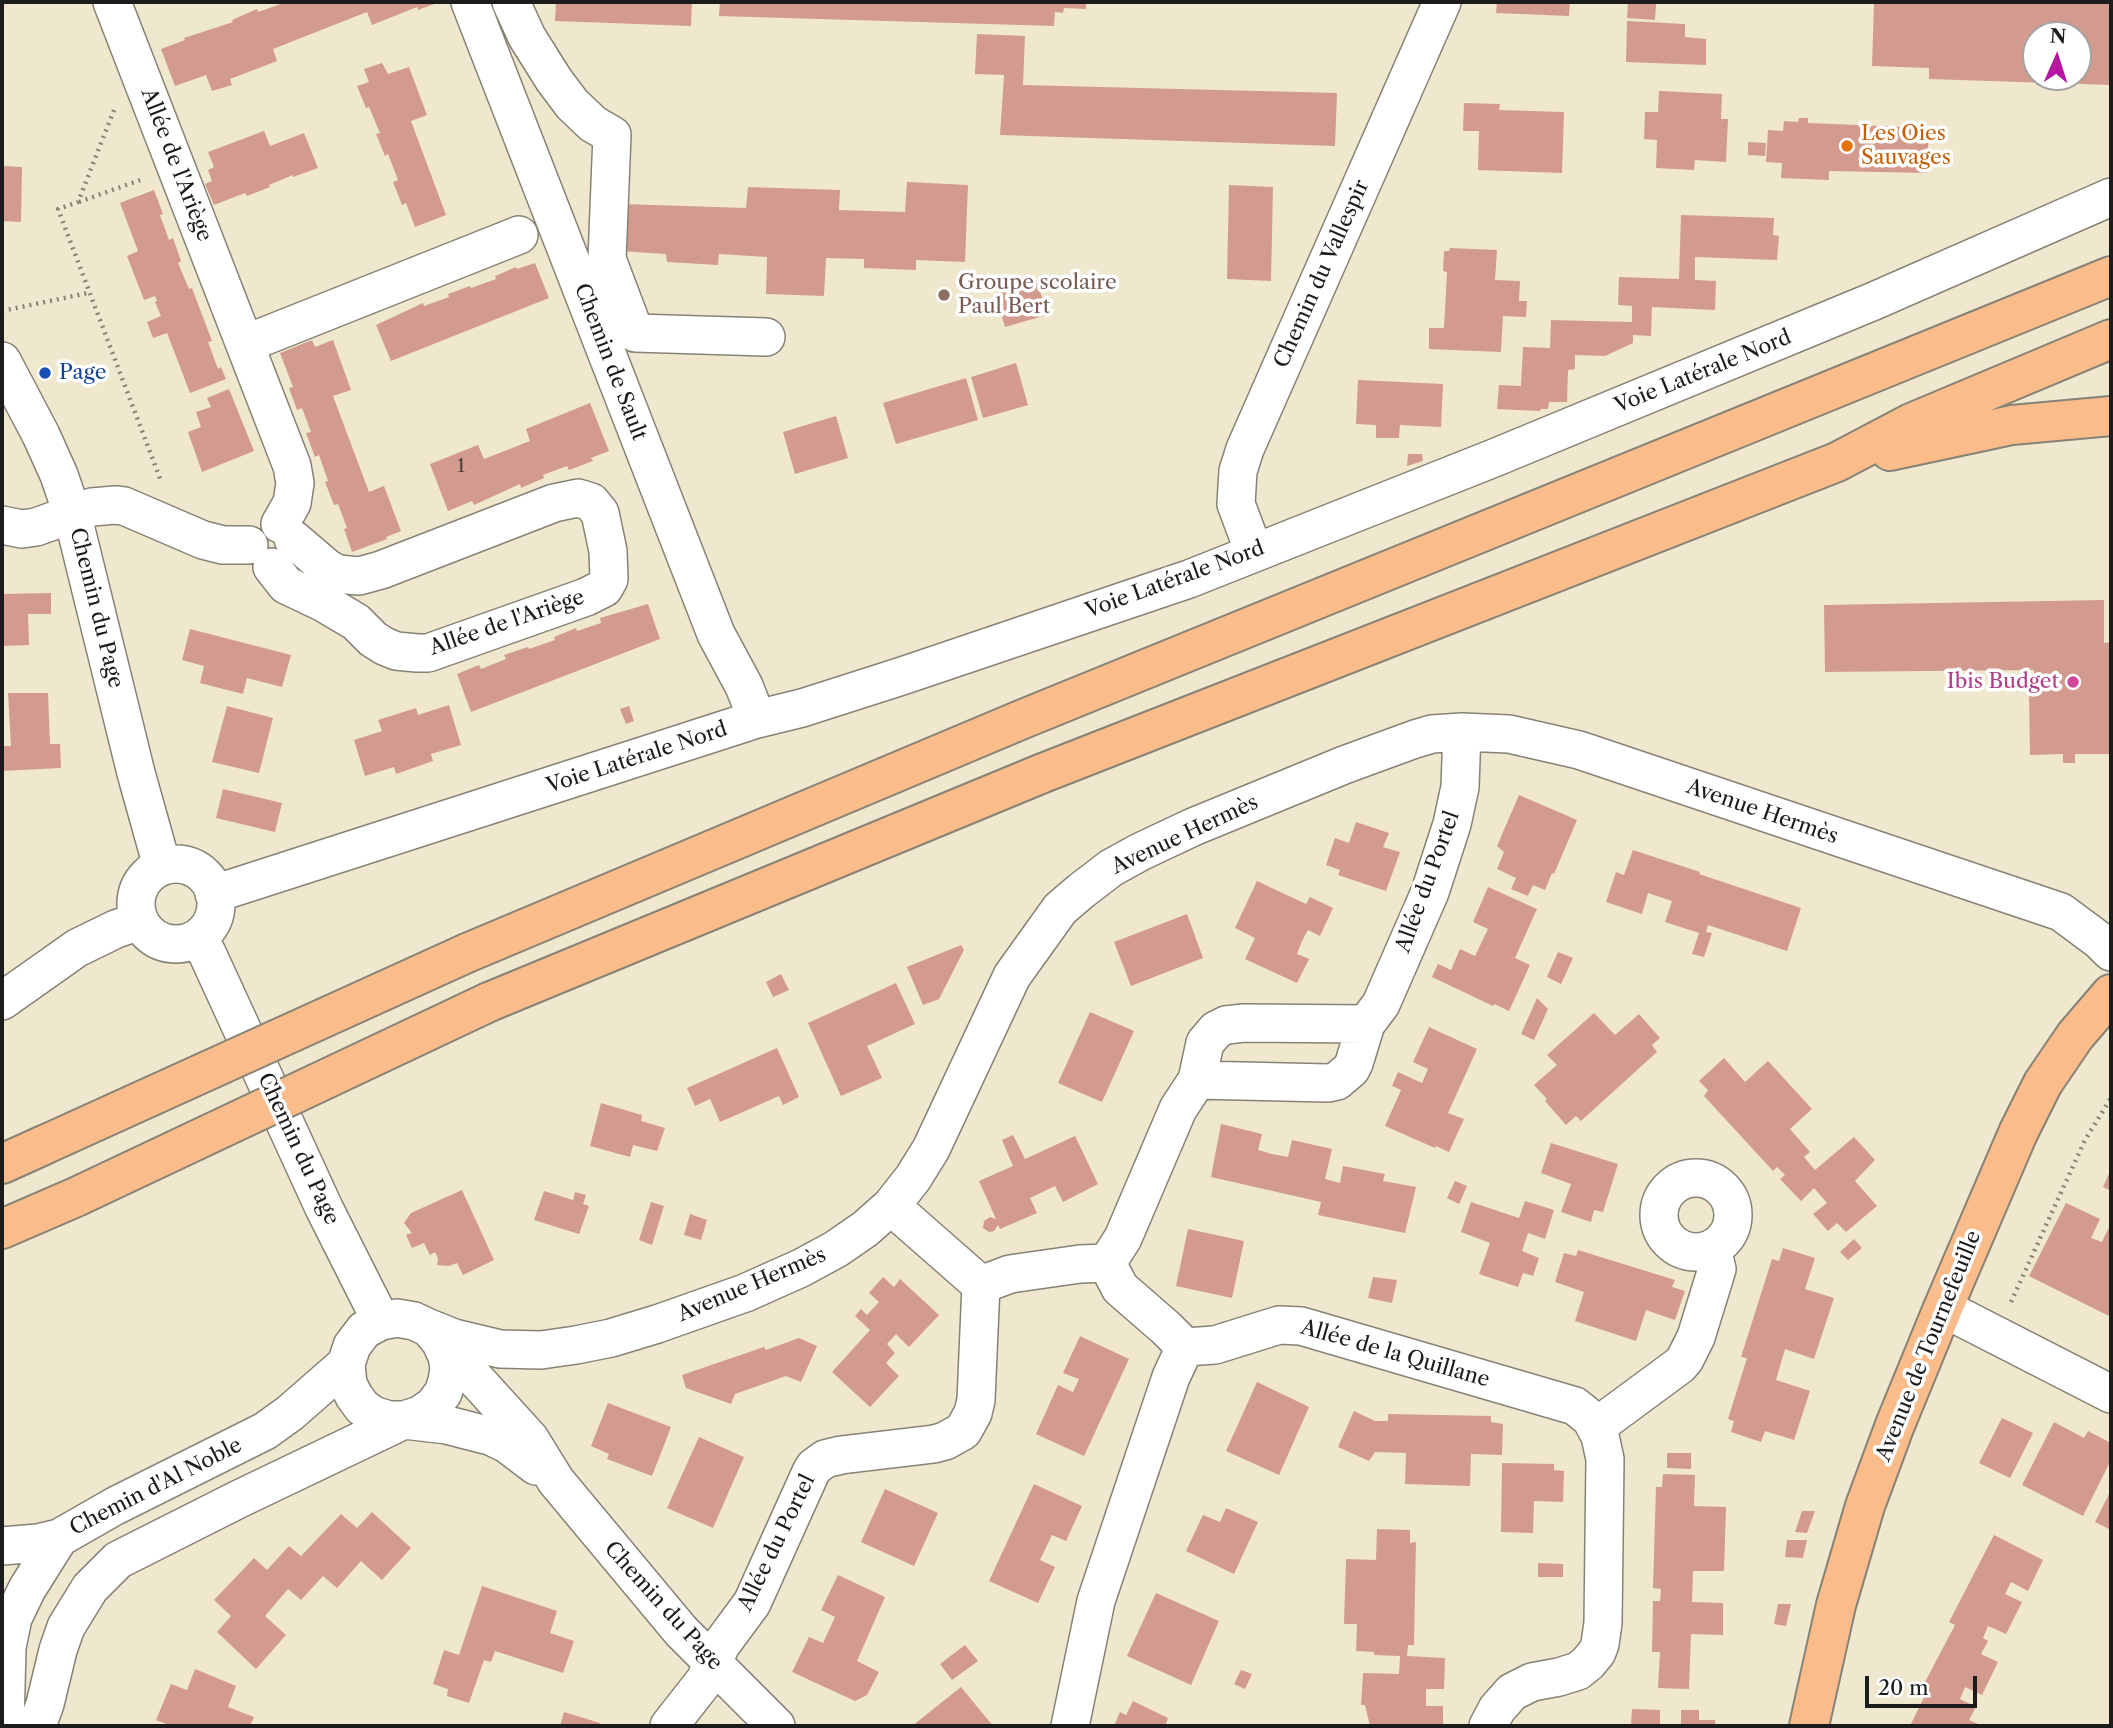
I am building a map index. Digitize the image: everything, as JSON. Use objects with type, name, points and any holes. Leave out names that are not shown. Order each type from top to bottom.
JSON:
[{"type":"main road","points":[[2,1164],[467,953],[1023,719],[2111,276]]},
{"type":"main road","points":[[2,1229],[76,1197],[489,1002],[1043,773],[1837,462],[1911,423],[2111,339]]},
{"type":"main road","points":[[1837,462],[2012,425],[2111,416]]},
{"type":"main road","name":"Avenue de Tournefeuille","points":[[1809,1726],[1836,1605],[1865,1506],[1943,1308],[2018,1133],[2043,1083],[2075,1036],[2111,994]]},
{"type":"street","name":"Allée de l'Ariège","points":[[112,2],[292,466],[295,483],[292,503],[273,544],[286,585],[356,622],[384,646],[396,651],[428,653],[586,597],[604,587],[609,579],[608,551],[600,513],[591,502],[578,498],[554,503],[359,576],[338,574],[273,544]]},
{"type":"street","name":"Chemin de Sault","points":[[470,2],[716,634],[744,686],[757,719]]},
{"type":"street","points":[[511,2],[523,30],[572,104],[593,124],[612,135],[607,259],[635,333],[766,337]]},
{"type":"street","name":"Chemin du Vallespir","points":[[1254,552],[1236,504],[1241,460],[1442,2]]},
{"type":"street","name":"Voie Latérale Nord","points":[[214,894],[757,719],[802,708],[902,676],[1189,579],[1494,458],[1874,302],[2111,197]]},
{"type":"street","points":[[245,344],[519,235]]},
{"type":"street","name":"Chemin du Page","points":[[2,361],[41,435],[72,513],[136,773],[162,866]]},
{"type":"street","points":[[2,525],[36,527],[92,507],[124,506],[203,541],[223,545],[273,544]]},
{"type":"street","name":"Allée du Portel","points":[[1197,1080],[1328,1083],[1344,1076],[1354,1063],[1366,1024],[1381,1004],[1430,892],[1452,824],[1460,787],[1462,732]]},
{"type":"street","name":"Avenue Hermès","points":[[438,1342],[466,1342],[500,1349],[541,1350],[611,1338],[745,1293],[802,1269],[855,1236],[891,1206],[913,1178],[931,1149],[1012,976],[1060,909],[1081,891],[1111,868],[1204,822],[1344,765],[1432,734],[1509,734],[1579,750],[2061,912],[2100,940],[2111,952]]},
{"type":"street","points":[[162,866],[188,866],[209,882],[214,894],[216,906],[207,929],[198,938],[185,944],[158,940],[146,932],[135,908],[136,895],[142,883],[151,872],[162,866]]},
{"type":"street","points":[[2,1001],[76,948],[139,921]]},
{"type":"street","name":"Chemin du Page","points":[[198,938],[324,1208],[381,1321]]},
{"type":"street","points":[[1107,1263],[1123,1238],[1178,1108],[1197,1080],[1205,1043],[1216,1030],[1244,1023],[1366,1024]]},
{"type":"street","points":[[891,1206],[981,1285],[1010,1275],[1107,1263]]},
{"type":"street","points":[[1488,1726],[1512,1692],[1532,1682],[1577,1671],[1597,1652],[1603,1623],[1605,1459],[1596,1427],[1681,1365],[1685,1359],[1696,1337],[1717,1269],[1712,1249]]},
{"type":"street","points":[[1070,1726],[1096,1601],[1171,1377],[1185,1348],[1120,1288],[1107,1263]]},
{"type":"street","name":"Allée du Portel","points":[[713,1663],[721,1645],[751,1603],[811,1472],[819,1463],[841,1455],[934,1444],[954,1437],[968,1423],[976,1400],[981,1285]]},
{"type":"street","points":[[1943,1308],[2111,1394]]},
{"type":"street","points":[[41,1715],[66,1627],[90,1588],[118,1560],[239,1499],[404,1420],[420,1415],[433,1406],[443,1394],[449,1368],[438,1342],[414,1321],[397,1318],[381,1321],[364,1331],[352,1346],[346,1364],[348,1384],[362,1407],[373,1415],[389,1420],[404,1420]]},
{"type":"street","name":"Allée de la Quillane","points":[[1185,1348],[1215,1345],[1279,1325],[1301,1326],[1575,1406],[1584,1412],[1596,1427]]},
{"type":"street","name":"Chemin du Page","points":[[438,1342],[530,1439],[556,1481],[681,1631],[776,1726]]},
{"type":"street","name":"Chemin d'Al Noble","points":[[5,1726],[5,1643],[27,1589],[59,1538],[115,1506],[265,1431],[346,1364]]},
{"type":"street","name":"Chemin du Page","points":[[404,1420],[447,1425],[490,1436],[507,1444],[556,1481]]},
{"type":"street","points":[[2,1546],[59,1538]]},
{"type":"street","points":[[5,1643],[41,1715]]},
{"type":"street","points":[[669,1726],[705,1680],[713,1663]]},
{"type":"path","points":[[78,202],[134,57]]},
{"type":"path","points":[[176,167],[58,209],[180,531]]},
{"type":"path","points":[[2,311],[88,293]]},
{"type":"path","points":[[2007,1312],[2085,1140],[2111,1098]]},
{"type":"building","points":[[280,2],[440,2],[418,10],[417,7],[372,25],[367,12],[273,49],[277,61],[230,79],[232,85],[212,91],[206,75],[175,86],[161,49],[185,40],[184,38],[233,22],[232,20],[257,9],[258,12],[281,4]]},
{"type":"building","points":[[556,2],[692,2],[691,26],[555,21]]},
{"type":"building","points":[[720,2],[1086,2],[1086,9],[1064,8],[1063,13],[1055,12],[1054,26],[719,16]]},
{"type":"building","points":[[1497,2],[1570,2],[1569,16],[1496,13]]},
{"type":"building","points":[[1874,2],[2111,2],[2111,85],[2092,84],[2092,21],[2022,21],[2022,82],[1929,79],[1929,68],[1872,66]]},
{"type":"building","points":[[1628,3],[1656,4],[1655,20],[1627,18]]},
{"type":"building","points":[[1627,21],[1685,24],[1685,37],[1706,39],[1706,65],[1626,62]]},
{"type":"building","points":[[977,34],[1025,36],[1023,85],[1337,93],[1335,146],[1000,135],[1004,75],[975,74]]},
{"type":"building","points":[[382,63],[388,74],[409,67],[427,115],[411,121],[446,215],[415,227],[406,203],[402,205],[393,182],[398,180],[388,154],[385,156],[376,134],[380,133],[369,107],[366,108],[357,86],[369,82],[364,69]]},
{"type":"building","points":[[1659,91],[1722,94],[1721,119],[1728,119],[1726,162],[1695,160],[1694,170],[1656,168],[1657,140],[1644,139],[1645,112],[1658,112]]},
{"type":"building","points":[[1464,103],[1500,104],[1499,110],[1564,112],[1562,173],[1478,170],[1479,131],[1463,131]]},
{"type":"building","points":[[1799,118],[1808,118],[1808,123],[1929,128],[1927,173],[1829,171],[1829,180],[1781,178],[1782,163],[1766,162],[1768,130],[1783,131],[1784,121],[1798,122]]},
{"type":"building","points":[[264,131],[270,146],[304,133],[318,168],[293,175],[247,196],[245,193],[214,205],[205,184],[212,181],[208,170],[214,167],[208,152]]},
{"type":"building","points":[[1748,142],[1766,143],[1765,156],[1748,155]]},
{"type":"building","points":[[2,166],[22,167],[21,222],[2,221]]},
{"type":"building","points":[[907,182],[968,185],[965,262],[916,260],[916,270],[864,268],[864,259],[826,258],[824,296],[766,294],[767,257],[719,254],[718,265],[667,262],[666,254],[619,251],[622,204],[746,208],[748,187],[840,190],[839,210],[905,212]]},
{"type":"building","points":[[1229,185],[1273,187],[1271,281],[1227,279]]},
{"type":"building","points":[[154,190],[169,240],[173,238],[181,261],[178,263],[189,289],[192,288],[212,341],[208,342],[218,369],[221,367],[226,379],[190,393],[167,333],[153,338],[147,322],[161,316],[155,302],[157,301],[155,296],[144,300],[127,256],[138,251],[120,203]]},
{"type":"building","points":[[1681,215],[1774,218],[1773,235],[1779,236],[1777,260],[1695,257],[1695,280],[1716,281],[1715,310],[1652,307],[1651,336],[1633,335],[1633,343],[1605,356],[1575,355],[1575,369],[1568,370],[1567,402],[1549,402],[1548,409],[1540,411],[1497,409],[1499,385],[1521,386],[1523,347],[1550,348],[1551,320],[1632,322],[1632,306],[1618,305],[1619,277],[1679,279]]},
{"type":"building","points":[[1450,248],[1497,250],[1495,280],[1520,281],[1519,301],[1527,301],[1526,317],[1503,316],[1501,352],[1429,349],[1429,328],[1444,328],[1447,272],[1443,271],[1444,251],[1449,251]]},
{"type":"building","points":[[535,263],[549,298],[391,361],[376,325],[423,303],[424,306],[449,297],[448,294],[496,279],[495,276],[516,267],[517,269]]},
{"type":"building","points":[[1037,281],[1047,315],[1005,327],[995,294]]},
{"type":"building","points":[[312,340],[315,347],[333,340],[351,390],[333,396],[369,492],[384,486],[401,531],[352,552],[344,529],[347,528],[338,504],[334,505],[325,482],[328,481],[319,455],[315,457],[306,433],[311,432],[302,408],[297,410],[289,388],[293,387],[280,353]]},
{"type":"building","points":[[1016,363],[1028,405],[983,418],[971,377]]},
{"type":"building","points":[[966,378],[978,420],[896,444],[883,403]]},
{"type":"building","points":[[1358,380],[1443,384],[1441,427],[1400,425],[1399,438],[1376,438],[1376,425],[1356,424]]},
{"type":"building","points":[[229,389],[254,451],[202,472],[188,432],[201,427],[196,412],[211,407],[207,398]]},
{"type":"building","points":[[590,403],[609,451],[591,458],[593,461],[569,470],[567,466],[543,475],[544,478],[521,488],[520,484],[474,505],[472,501],[448,511],[430,464],[478,445],[484,459],[530,441],[526,429]]},
{"type":"building","points":[[836,416],[848,458],[795,474],[783,432]]},
{"type":"building","points":[[1408,454],[1422,454],[1423,461],[1407,466]]},
{"type":"building","points":[[51,593],[51,614],[28,614],[29,645],[2,646],[2,594]]},
{"type":"building","name":"Ibis Budget","points":[[2104,600],[2104,643],[2111,642],[2111,754],[2075,754],[2075,763],[2063,763],[2063,754],[2030,755],[2029,691],[2034,692],[2034,670],[1825,672],[1824,605]]},
{"type":"building","points":[[648,604],[660,639],[471,712],[457,674],[479,665],[481,669],[506,659],[504,655],[555,640],[554,637],[576,628],[577,631],[601,623],[600,618]]},
{"type":"building","points":[[190,629],[291,655],[282,687],[247,678],[243,694],[200,683],[204,666],[182,660]]},
{"type":"building","points":[[8,693],[48,693],[50,744],[60,744],[61,768],[2,771],[2,746],[11,746]]},
{"type":"building","points":[[449,705],[461,745],[431,754],[433,761],[396,774],[394,767],[365,776],[354,740],[382,731],[378,720],[416,708],[418,715]]},
{"type":"building","points":[[227,706],[273,718],[259,773],[212,762]]},
{"type":"building","points":[[629,706],[634,721],[626,724],[620,709]]},
{"type":"building","points":[[223,789],[282,803],[275,832],[216,818]]},
{"type":"building","points":[[1519,795],[1577,820],[1545,890],[1533,885],[1528,896],[1511,889],[1516,878],[1497,869],[1504,852],[1497,846]]},
{"type":"building","points":[[1356,822],[1389,833],[1383,847],[1400,852],[1386,891],[1338,875],[1340,870],[1326,865],[1335,838],[1349,843]]},
{"type":"building","points":[[1633,850],[1801,908],[1787,951],[1708,925],[1706,932],[1712,933],[1704,957],[1692,954],[1699,933],[1665,922],[1672,901],[1648,893],[1642,914],[1606,902],[1616,872],[1624,875]]},
{"type":"building","points":[[1257,881],[1306,904],[1310,897],[1333,908],[1320,936],[1308,930],[1302,941],[1297,954],[1309,959],[1297,983],[1245,959],[1255,938],[1235,928]]},
{"type":"building","points":[[1488,887],[1537,909],[1515,958],[1530,965],[1509,1011],[1432,977],[1438,964],[1451,970],[1460,949],[1475,956],[1488,929],[1473,922]]},
{"type":"building","points":[[1187,914],[1203,958],[1131,986],[1114,942]]},
{"type":"building","points":[[961,945],[964,950],[939,999],[923,1005],[907,967]]},
{"type":"building","points":[[1558,952],[1573,958],[1561,984],[1547,977]]},
{"type":"building","points":[[781,974],[789,990],[773,997],[766,982]]},
{"type":"building","points":[[896,983],[915,1024],[867,1046],[882,1078],[841,1096],[808,1023]]},
{"type":"building","points":[[1537,998],[1548,1009],[1534,1040],[1521,1034]]},
{"type":"building","points":[[1090,1012],[1134,1031],[1102,1102],[1058,1083]]},
{"type":"building","points":[[1594,1013],[1615,1035],[1639,1014],[1660,1038],[1652,1045],[1657,1052],[1581,1121],[1576,1116],[1566,1125],[1534,1085],[1557,1065],[1547,1055]]},
{"type":"building","points":[[1429,1027],[1477,1049],[1448,1113],[1464,1119],[1449,1152],[1385,1126],[1401,1090],[1392,1086],[1398,1072],[1422,1083],[1428,1069],[1413,1062]]},
{"type":"building","points":[[777,1048],[799,1097],[783,1105],[779,1096],[720,1122],[710,1099],[695,1106],[687,1088]]},
{"type":"building","points":[[1724,1058],[1745,1082],[1768,1061],[1812,1109],[1790,1129],[1810,1152],[1804,1157],[1815,1170],[1854,1137],[1875,1160],[1855,1181],[1877,1206],[1846,1232],[1837,1223],[1828,1231],[1813,1214],[1827,1203],[1814,1188],[1801,1201],[1780,1179],[1785,1175],[1777,1167],[1773,1171],[1704,1096],[1708,1090],[1699,1081]]},
{"type":"building","points":[[601,1103],[642,1115],[641,1121],[665,1128],[657,1151],[633,1145],[630,1157],[590,1146]]},
{"type":"building","points":[[1221,1124],[1262,1134],[1258,1150],[1272,1154],[1288,1157],[1292,1140],[1332,1149],[1325,1179],[1340,1183],[1343,1166],[1385,1174],[1383,1181],[1416,1187],[1405,1233],[1318,1215],[1321,1202],[1211,1177]]},
{"type":"building","points":[[1013,1135],[1025,1159],[1075,1136],[1098,1184],[1063,1202],[1055,1186],[1030,1198],[1037,1213],[1000,1229],[998,1225],[994,1231],[989,1232],[983,1228],[984,1221],[990,1217],[996,1219],[979,1181],[1013,1166],[1002,1140]]},
{"type":"building","points":[[1551,1143],[1618,1164],[1603,1212],[1594,1210],[1591,1222],[1561,1212],[1571,1184],[1541,1173]]},
{"type":"building","points":[[2111,1169],[2111,1191],[2103,1187]]},
{"type":"building","points":[[1455,1181],[1467,1186],[1459,1204],[1447,1198]]},
{"type":"building","points":[[462,1190],[494,1260],[463,1275],[457,1263],[449,1266],[437,1265],[435,1252],[430,1255],[424,1243],[412,1248],[406,1235],[412,1233],[404,1223],[411,1213]]},
{"type":"building","points":[[544,1191],[573,1200],[575,1192],[586,1195],[583,1204],[589,1206],[579,1234],[534,1220]]},
{"type":"building","points":[[1525,1201],[1554,1210],[1545,1239],[1528,1233],[1522,1251],[1539,1258],[1533,1276],[1523,1273],[1518,1287],[1479,1274],[1490,1243],[1461,1232],[1471,1202],[1519,1218]]},
{"type":"building","points":[[651,1202],[664,1206],[652,1245],[639,1240]]},
{"type":"building","points":[[2066,1203],[2100,1219],[2091,1238],[2102,1242],[2111,1223],[2111,1317],[2029,1276]]},
{"type":"building","points":[[690,1214],[707,1220],[701,1240],[684,1235]]},
{"type":"building","points":[[1188,1229],[1244,1241],[1232,1298],[1176,1286]]},
{"type":"building","points":[[1854,1239],[1862,1248],[1848,1260],[1840,1252]]},
{"type":"building","points":[[1783,1248],[1815,1258],[1805,1289],[1834,1298],[1814,1359],[1785,1349],[1776,1380],[1810,1391],[1794,1440],[1765,1431],[1761,1442],[1731,1432],[1734,1421],[1728,1419],[1747,1358],[1741,1357],[1772,1259],[1779,1261]]},
{"type":"building","points":[[1578,1250],[1675,1280],[1672,1287],[1685,1291],[1675,1320],[1646,1310],[1636,1341],[1575,1321],[1584,1292],[1555,1282],[1564,1253],[1576,1256]]},
{"type":"building","points":[[883,1277],[894,1287],[900,1279],[939,1315],[909,1347],[896,1334],[887,1344],[895,1353],[886,1363],[899,1376],[870,1407],[832,1372],[870,1330],[855,1316],[861,1309],[867,1315],[879,1302],[869,1293]]},
{"type":"building","points":[[1373,1277],[1397,1280],[1392,1303],[1368,1298]]},
{"type":"building","points":[[1080,1336],[1129,1359],[1084,1456],[1036,1434],[1058,1385],[1073,1392],[1079,1379],[1063,1373]]},
{"type":"building","points":[[799,1338],[817,1346],[801,1382],[786,1376],[735,1394],[731,1404],[686,1388],[682,1375]]},
{"type":"building","points":[[1257,1382],[1309,1407],[1279,1475],[1226,1451]]},
{"type":"building","points":[[608,1403],[671,1427],[652,1476],[607,1459],[609,1454],[591,1446]]},
{"type":"building","points":[[1354,1411],[1375,1421],[1388,1421],[1388,1414],[1491,1416],[1491,1422],[1503,1424],[1502,1455],[1471,1454],[1470,1486],[1405,1484],[1406,1453],[1375,1452],[1369,1461],[1338,1447]]},
{"type":"building","points":[[2002,1418],[2033,1433],[2010,1478],[1979,1463]]},
{"type":"building","points":[[2054,1422],[2084,1438],[2088,1431],[2111,1443],[2111,1460],[2083,1516],[2022,1485]]},
{"type":"building","points":[[699,1437],[744,1457],[713,1528],[667,1508]]},
{"type":"building","points":[[1667,1453],[1691,1453],[1691,1469],[1667,1468]]},
{"type":"building","points":[[1502,1463],[1554,1464],[1554,1470],[1564,1471],[1563,1502],[1534,1501],[1533,1533],[1501,1532]]},
{"type":"building","points":[[1663,1474],[1695,1475],[1694,1506],[1726,1507],[1724,1571],[1693,1571],[1692,1602],[1723,1603],[1723,1635],[1691,1634],[1689,1689],[1658,1688],[1660,1652],[1652,1652],[1653,1601],[1660,1601],[1661,1589],[1653,1588],[1656,1487],[1662,1487]]},
{"type":"building","points":[[1034,1484],[1082,1506],[1066,1541],[1052,1535],[1040,1560],[1055,1567],[1038,1603],[989,1581]]},
{"type":"building","points":[[885,1489],[938,1513],[914,1566],[861,1542]]},
{"type":"building","points":[[2111,1490],[2111,1530],[2095,1522]]},
{"type":"building","points":[[1226,1508],[1258,1522],[1234,1574],[1186,1551],[1203,1515],[1220,1522]]},
{"type":"building","points":[[1802,1511],[1815,1511],[1807,1533],[1795,1532]]},
{"type":"building","points":[[372,1512],[411,1548],[382,1580],[361,1561],[337,1588],[323,1576],[301,1600],[288,1589],[265,1616],[286,1635],[256,1669],[217,1632],[231,1616],[214,1600],[254,1558],[267,1570],[289,1546],[301,1556],[341,1514],[357,1528]]},
{"type":"building","points":[[1377,1529],[1410,1530],[1410,1543],[1416,1542],[1414,1645],[1408,1645],[1407,1656],[1445,1658],[1444,1689],[1426,1689],[1426,1706],[1443,1706],[1443,1726],[1370,1726],[1365,1705],[1361,1705],[1363,1673],[1399,1674],[1400,1656],[1356,1651],[1357,1624],[1344,1624],[1346,1559],[1376,1560]]},
{"type":"building","points":[[1994,1535],[2043,1560],[2028,1591],[2011,1582],[2005,1594],[2022,1602],[2006,1634],[1988,1626],[1983,1638],[1988,1641],[1981,1654],[1998,1662],[1982,1695],[1965,1687],[1960,1699],[1976,1707],[1969,1720],[1983,1726],[1910,1726],[1930,1685],[1925,1682],[1955,1625],[1949,1622]]},
{"type":"building","points":[[1787,1540],[1807,1540],[1803,1558],[1785,1557]]},
{"type":"building","points":[[1538,1563],[1563,1564],[1563,1577],[1538,1577]]},
{"type":"building","points":[[838,1575],[885,1597],[857,1661],[879,1672],[867,1695],[855,1701],[792,1672],[809,1637],[823,1643],[835,1617],[821,1610]]},
{"type":"building","points":[[482,1586],[557,1611],[550,1633],[574,1641],[563,1673],[495,1651],[491,1662],[484,1660],[469,1703],[447,1696],[448,1689],[433,1684],[444,1650],[459,1655]]},
{"type":"building","points":[[1156,1593],[1219,1621],[1191,1685],[1127,1656]]},
{"type":"building","points":[[1778,1604],[1791,1604],[1786,1626],[1774,1624]]},
{"type":"building","points":[[965,1645],[978,1661],[952,1680],[940,1664]]},
{"type":"building","points":[[195,1669],[236,1686],[228,1707],[254,1717],[250,1726],[172,1726],[156,1720],[171,1684],[187,1690]]},
{"type":"building","points":[[1241,1670],[1252,1674],[1245,1689],[1234,1684]]},
{"type":"building","points":[[961,1687],[993,1726],[912,1726]]},
{"type":"building","points":[[1133,1701],[1168,1718],[1165,1726],[1114,1726],[1120,1712],[1126,1715]]},
{"type":"building","points":[[1632,1709],[1660,1710],[1660,1726],[1631,1726]]},
{"type":"building","points":[[1681,1710],[1699,1710],[1699,1720],[1715,1720],[1715,1726],[1681,1726]]},
{"type":"building","points":[[564,1712],[600,1723],[599,1726],[560,1726]]},
{"type":"place","name":"Les Oies Sauvages","points":[[1847,146]]},
{"type":"place","name":"Groupe scolaire Paul Bert","points":[[944,295]]},
{"type":"place","name":"Page","points":[[45,373]]},
{"type":"place","name":"Ibis Budget","points":[[2073,682]]}]
